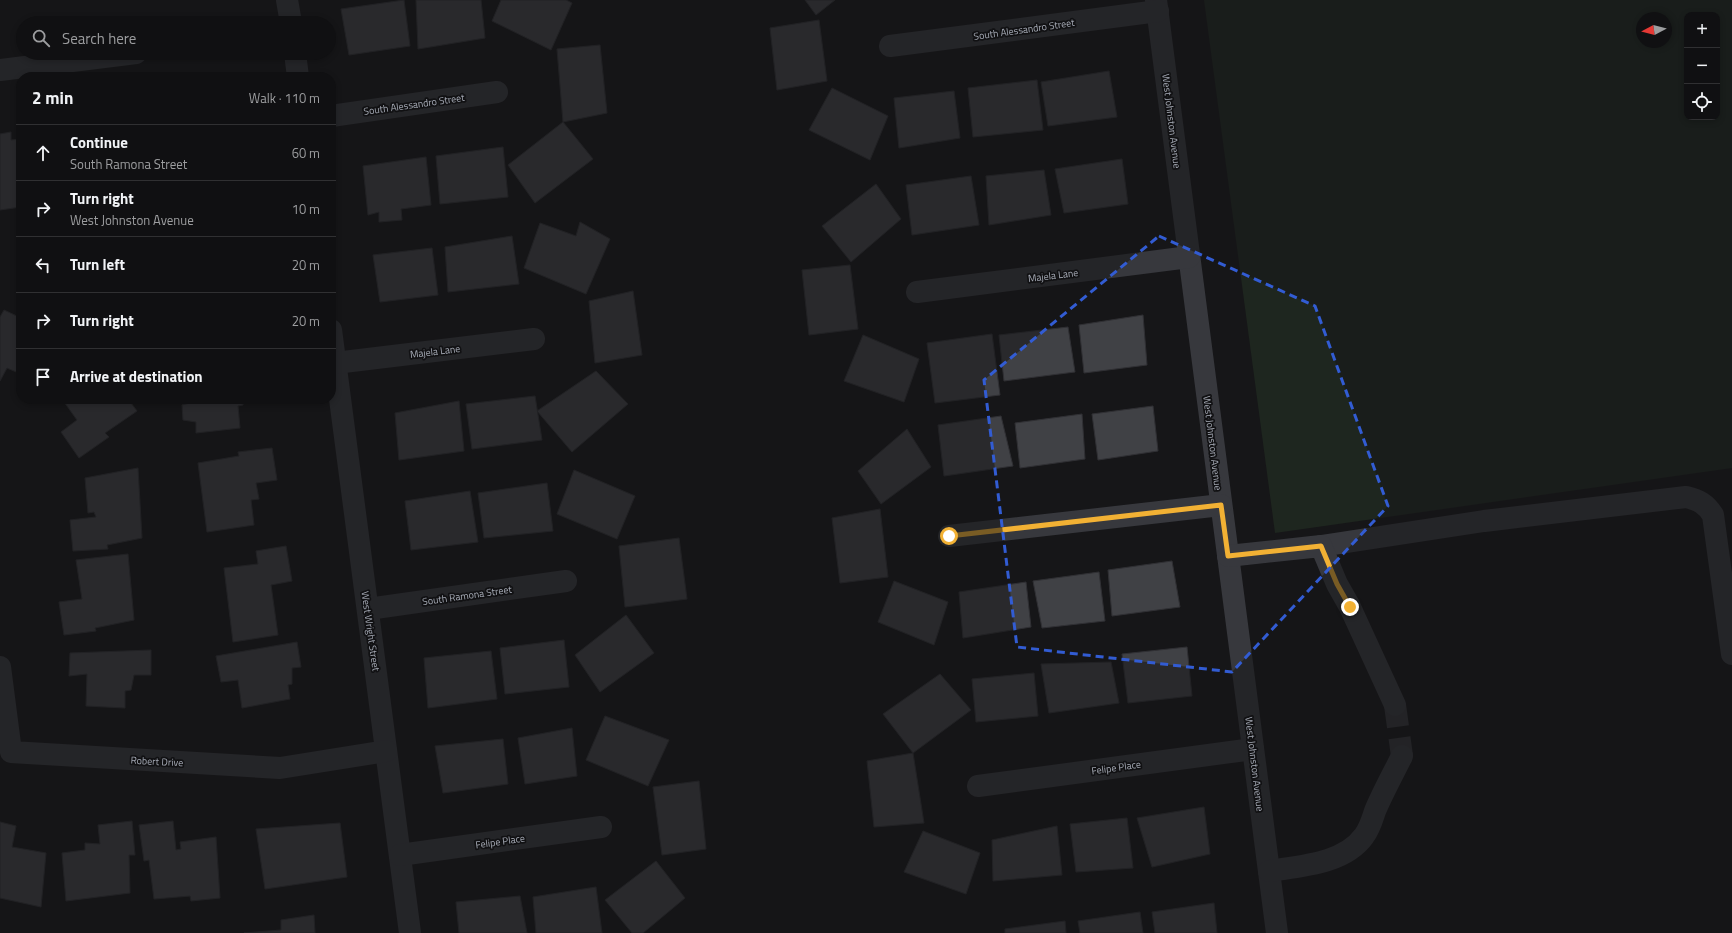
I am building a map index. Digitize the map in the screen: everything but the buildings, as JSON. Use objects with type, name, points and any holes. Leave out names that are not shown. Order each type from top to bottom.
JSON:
[{"type":"street","points":[[288,0],[289,16]]},
{"type":"street","name":"South Alessandro Street","points":[[890,46],[1157,6]]},
{"type":"street","name":"West Johnston Avenue","points":[[1157,6],[1277,933]]},
{"type":"street","points":[[0,70],[80,60]]},
{"type":"street","points":[[295,60],[297,72]]},
{"type":"street","name":"South Alessandro Street","points":[[336,115],[496,92]]},
{"type":"street","name":"Majela Lane","points":[[917,292],[1190,257]]},
{"type":"street","name":"Majela Lane","points":[[336,363],[534,339]]},
{"type":"street","name":"West Wright Street","points":[[336,370],[410,933]]},
{"type":"street","points":[[1228,556],[1321,546],[1484,520],[1686,497],[1698,500],[1707,505],[1713,515],[1732,654]]},
{"type":"street","points":[[949,536],[1221,505]]},
{"type":"street","points":[[1321,546],[1337,584],[1350,607],[1395,705]]},
{"type":"street","name":"South Ramona Street","points":[[368,609],[566,581]]},
{"type":"street","name":"Robert Drive","points":[[0,667],[11,752],[280,768],[386,751]]},
{"type":"street","name":"Felipe Place","points":[[978,786],[1253,749]]},
{"type":"street","points":[[1269,871],[1306,866],[1343,853],[1354,846],[1364,837],[1371,825],[1375,812],[1402,756]]},
{"type":"street","name":"Felipe Place","points":[[400,855],[600,827]]},
{"type":"highlighted area","points":[[1159,236],[1315,306],[1388,506],[1232,672],[1017,647],[984,380]]},
{"type":"shaded area","points":[[1204,0],[1732,0],[1732,468],[1275,533]]},
{"type":"tunnel","points":[[1395,705],[1402,756]]},
{"type":"route","points":[[949,536],[1221,505],[1228,556],[1321,546],[1337,584],[1350,607]]}]
